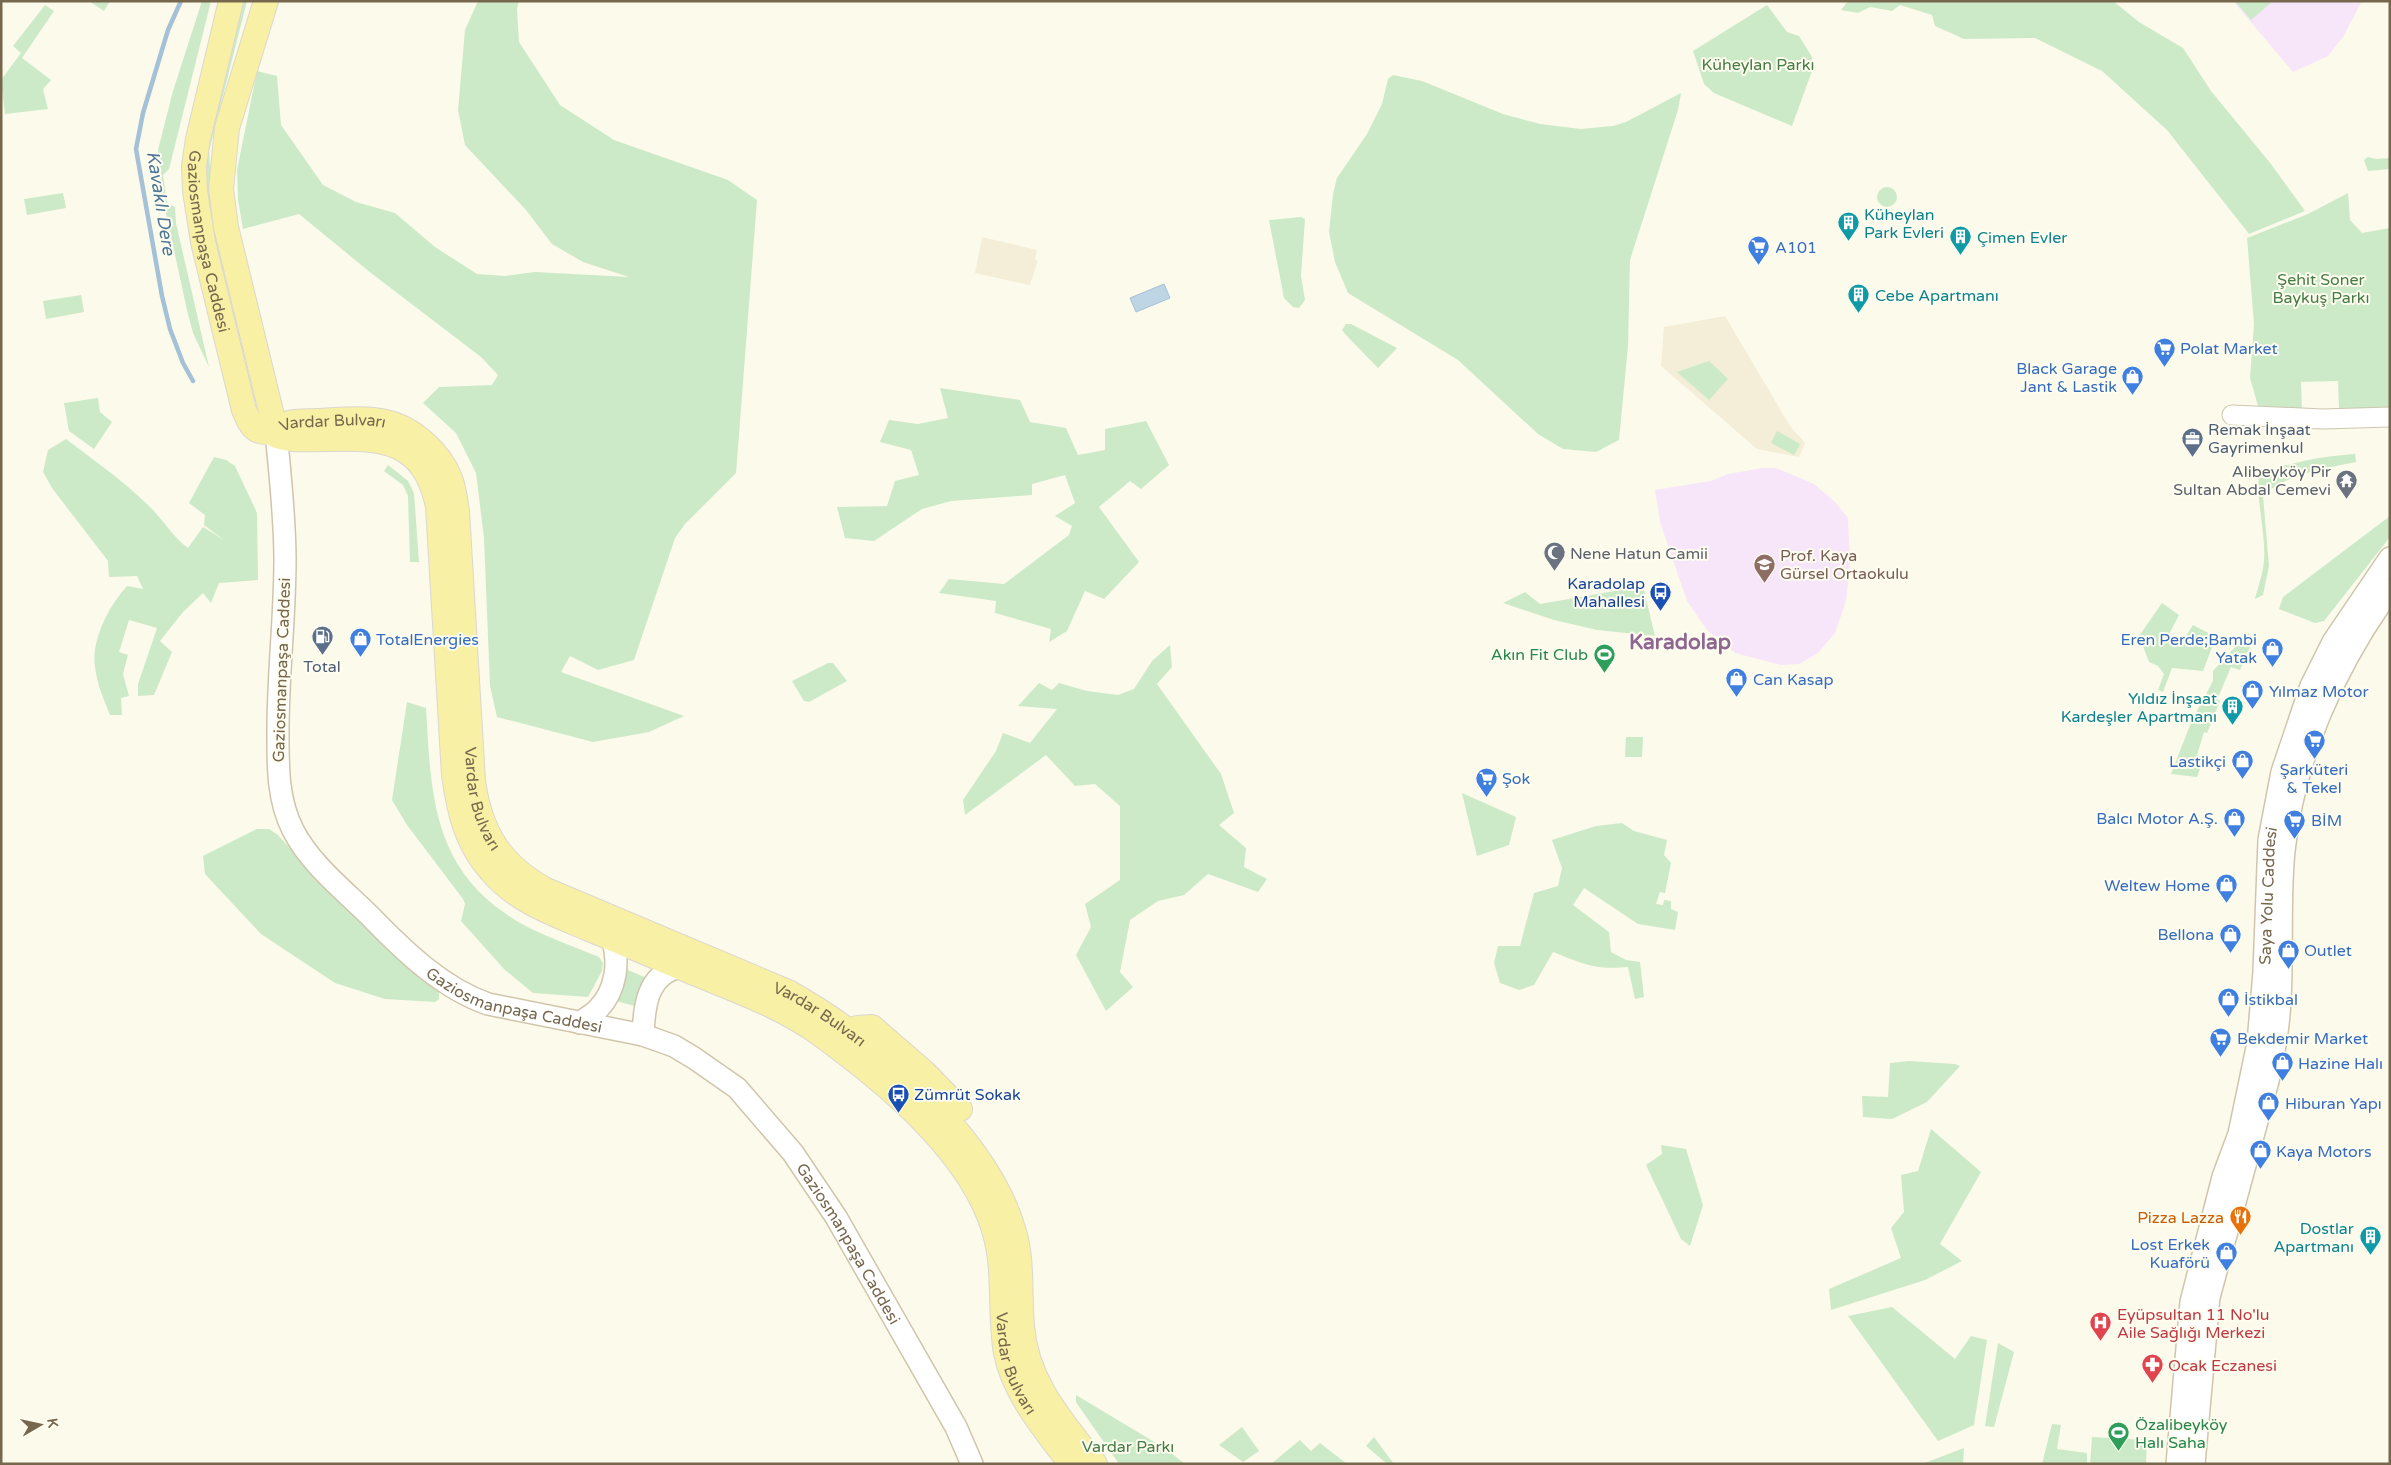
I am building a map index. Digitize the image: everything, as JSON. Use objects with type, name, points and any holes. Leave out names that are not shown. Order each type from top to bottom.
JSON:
[{"type":"main road","name":"Gaziosmanpaşa Caddesi","points":[[231,1],[198,139],[194,166],[195,191],[203,242],[244,410],[250,425],[263,433],[276,432]]},
{"type":"main road","name":"Gaziosmanpaşa Caddesi","points":[[266,1],[227,128],[221,189],[226,227],[276,432],[285,524],[278,691],[278,776],[285,811],[293,831],[314,860],[398,946],[466,996],[488,1004],[643,1035],[674,1046],[737,1088],[794,1153],[836,1217],[956,1427],[972,1464]]},
{"type":"main road","points":[[230,353],[256,346]]},
{"type":"main road","name":"Vardar Bulvarı","points":[[1071,1464],[1029,1406],[1011,1370],[1004,1335],[1000,1255],[995,1232],[980,1194],[969,1174],[934,1132],[852,1058],[810,1027],[764,1002],[542,909],[506,886],[480,856],[465,829],[458,807],[454,775],[438,506],[429,477],[408,451],[383,441],[358,438],[291,439],[277,436],[278,427],[288,423],[352,419],[388,422],[407,430],[425,443],[450,476],[457,511],[476,799],[489,837],[513,868],[529,881],[546,890],[788,992],[820,1011],[852,1035],[926,1098],[950,1122],[981,1163],[1008,1211],[1019,1255],[1022,1326],[1028,1361],[1049,1403],[1094,1464]]},
{"type":"main road","name":"Saya Yolu Caddesi","points":[[2194,1464],[2209,1297],[2266,1090],[2267,1044],[2264,972],[2269,840],[2274,804],[2295,730],[2312,686],[2333,642],[2390,558]]},
{"type":"main road","name":"Saya Yolu Caddesi","points":[[2177,1464],[2191,1302],[2223,1177],[2239,1134],[2280,1000],[2284,851],[2302,761],[2319,715],[2338,674],[2390,590]]},
{"type":"main road","points":[[2333,642],[2354,647]]},
{"type":"main road","points":[[580,1022],[599,1008],[612,985],[617,963],[612,938]]},
{"type":"main road","points":[[643,1035],[644,1010],[649,992],[660,976],[670,969],[679,967]]},
{"type":"main road","points":[[852,1035],[850,1043],[852,1058]]},
{"type":"street","points":[[2232,414],[2323,419],[2390,417]]},
{"type":"shaded area","points":[[2233,1],[2362,1],[2343,37],[2328,56],[2293,72]]},
{"type":"shaded area","points":[[982,237],[1037,250],[1035,260],[1038,260],[1030,285],[975,273]]},
{"type":"shaded area","points":[[1725,316],[1790,426],[1805,443],[1799,457],[1757,449],[1661,366],[1664,327]]},
{"type":"shaded area","name":"Prof. Kaya Gürsel Ortaokulu","points":[[1763,468],[1776,468],[1814,484],[1835,502],[1848,518],[1850,565],[1846,601],[1835,633],[1818,653],[1799,664],[1781,665],[1735,653],[1707,630],[1687,601],[1660,522],[1655,490],[1711,481],[1728,474]]},
{"type":"green space","points":[[89,1],[110,1],[104,11]]},
{"type":"green space","points":[[202,1],[211,1],[169,169],[163,175],[167,203],[175,207],[176,223],[209,367],[193,333],[187,310],[165,209],[158,150],[173,91]]},
{"type":"green space","points":[[240,1],[247,1],[209,151],[213,212],[228,279],[219,270],[202,169]]},
{"type":"green space","points":[[478,1],[519,1],[517,9],[519,42],[560,105],[614,140],[728,180],[757,200],[736,473],[685,524],[675,538],[634,660],[598,670],[570,656],[561,672],[684,716],[649,732],[593,742],[497,717],[490,686],[484,538],[476,473],[456,433],[423,403],[439,387],[492,385],[498,375],[481,357],[371,273],[299,214],[243,229],[238,200],[237,170],[257,71],[277,76],[281,125],[323,185],[356,202],[395,213],[435,247],[477,274],[505,276],[535,272],[629,277],[583,262],[552,244],[526,210],[465,145],[458,110],[465,30]]},
{"type":"green space","points":[[1848,1],[2113,1],[2139,22],[2183,48],[2211,91],[2271,164],[2305,211],[2249,234],[2167,130],[2102,71],[2035,38],[1964,39],[1935,26],[1932,15],[1900,5],[1892,11],[1870,7],[1858,13],[1841,10]]},
{"type":"green space","points":[[2235,1],[2273,1],[2251,20]]},
{"type":"green space","points":[[45,5],[54,11],[22,58],[51,80],[43,89],[48,109],[5,114],[1,80],[21,53],[13,46]]},
{"type":"green space","name":"Küheylan Parkı","points":[[1767,5],[1787,32],[1799,36],[1812,57],[1812,71],[1792,126],[1714,93],[1704,84],[1693,51]]},
{"type":"green space","points":[[1393,75],[1422,81],[1503,114],[1540,124],[1581,129],[1613,126],[1626,122],[1681,93],[1678,110],[1630,260],[1628,346],[1619,440],[1596,452],[1563,449],[1538,434],[1458,360],[1348,293],[1335,262],[1329,232],[1333,194],[1337,178],[1367,134],[1382,104],[1388,79]]},
{"type":"green space","points":[[2368,157],[2376,159],[2390,158],[2390,169],[2368,171],[2364,160]]},
{"type":"green space","points":[[1883,187],[1891,187],[1897,193],[1897,201],[1891,207],[1883,207],[1877,201],[1877,193]]},
{"type":"green space","points":[[63,193],[66,208],[27,215],[24,199]]},
{"type":"green space","name":"Şehit Soner Baykuş Parkı","points":[[2348,193],[2350,220],[2362,233],[2390,228],[2390,409],[2339,409],[2338,381],[2301,382],[2302,410],[2258,406],[2250,378],[2254,324],[2247,238],[2308,214]]},
{"type":"green space","points":[[1301,217],[1305,219],[1301,276],[1305,300],[1299,308],[1293,307],[1284,298],[1269,220]]},
{"type":"green space","points":[[81,295],[84,312],[46,319],[43,301]]},
{"type":"green space","points":[[1346,324],[1351,324],[1397,348],[1378,368],[1342,330]]},
{"type":"green space","points":[[1709,361],[1728,379],[1709,400],[1677,372]]},
{"type":"green space","points":[[940,388],[1020,400],[1030,422],[1066,428],[1078,455],[1105,450],[1105,429],[1146,421],[1169,465],[1141,489],[1130,481],[1099,507],[1139,562],[1104,599],[1085,591],[1067,631],[1049,642],[1051,629],[995,613],[996,601],[939,593],[949,579],[1004,584],[1069,535],[1072,526],[1055,516],[1075,503],[1065,475],[1032,484],[1032,495],[951,501],[922,509],[874,541],[845,538],[837,507],[887,506],[895,481],[919,475],[911,450],[880,442],[889,420],[918,424],[948,418]]},
{"type":"green space","points":[[98,398],[100,412],[112,422],[94,449],[69,431],[64,403]]},
{"type":"green space","points":[[1777,431],[1800,444],[1794,455],[1771,443]]},
{"type":"green space","points":[[66,439],[131,489],[188,548],[203,527],[224,540],[204,525],[205,515],[189,503],[214,457],[226,460],[235,466],[257,513],[258,580],[219,583],[211,603],[203,593],[183,612],[160,641],[172,652],[154,695],[138,696],[138,684],[157,628],[129,620],[119,652],[128,655],[123,674],[129,696],[121,698],[122,715],[110,715],[97,680],[94,657],[103,624],[120,594],[127,586],[143,589],[137,576],[109,577],[108,561],[52,488],[43,472],[48,450]]},
{"type":"green space","points":[[2355,454],[2356,462],[2295,477],[2283,482],[2263,496],[2269,566],[2263,595],[2255,599],[2264,561],[2264,539],[2258,486],[2259,475],[2306,460]]},
{"type":"green space","points":[[388,465],[408,481],[414,493],[419,562],[410,562],[408,496],[403,485],[384,471]]},
{"type":"green space","points":[[2390,516],[2390,537],[2324,621],[2315,623],[2279,609],[2283,597]]},
{"type":"green space","points":[[1643,586],[1655,636],[1597,630],[1554,620],[1503,603],[1525,592],[1540,604]]},
{"type":"green space","points":[[2162,603],[2179,615],[2168,636],[2181,644],[2193,625],[2216,637],[2203,671],[2172,668],[2163,692],[2158,690],[2164,674],[2158,666],[2149,662],[2139,636]]},
{"type":"green space","points":[[2248,633],[2254,638],[2240,670],[2231,667],[2217,700],[2220,701],[2207,733],[2204,732],[2197,755],[2204,758],[2197,777],[2171,774],[2192,720],[2213,681],[2213,671]]},
{"type":"green space","points":[[1170,645],[1172,667],[1157,684],[1221,774],[1234,813],[1219,825],[1246,848],[1244,867],[1267,879],[1258,892],[1208,874],[1184,895],[1158,901],[1130,920],[1120,972],[1133,987],[1106,1011],[1076,955],[1091,927],[1085,904],[1120,880],[1120,806],[1095,784],[1075,786],[1046,755],[965,815],[963,800],[996,751],[1003,733],[1030,743],[1057,709],[1018,706],[1039,683],[1052,690],[1059,683],[1087,691],[1118,695],[1134,689],[1152,661]]},
{"type":"green space","points":[[828,663],[833,663],[847,681],[809,702],[804,701],[792,681]]},
{"type":"green space","points":[[407,702],[426,708],[430,767],[440,822],[449,848],[463,872],[481,894],[517,921],[539,933],[599,957],[603,963],[602,971],[588,997],[533,993],[504,969],[461,921],[465,904],[463,899],[407,825],[392,800]]},
{"type":"green space","points":[[1626,737],[1643,737],[1642,757],[1625,757]]},
{"type":"green space","points":[[1462,793],[1516,817],[1509,845],[1477,856]]},
{"type":"green space","points":[[1622,823],[1634,831],[1667,840],[1664,855],[1671,863],[1665,893],[1660,892],[1656,904],[1663,905],[1664,900],[1671,901],[1671,909],[1678,912],[1675,930],[1638,924],[1584,888],[1573,905],[1609,932],[1611,952],[1626,960],[1640,962],[1644,997],[1635,999],[1628,967],[1598,967],[1553,952],[1534,985],[1519,990],[1500,983],[1494,963],[1498,946],[1520,946],[1534,893],[1558,886],[1562,868],[1552,840],[1596,826]]},
{"type":"green space","points":[[257,829],[269,829],[278,835],[335,898],[439,991],[439,999],[435,1002],[385,999],[335,983],[261,934],[205,874],[203,856]]},
{"type":"green space","points":[[623,968],[647,978],[638,1007],[613,1000]]},
{"type":"green space","points":[[1909,1061],[1955,1064],[1960,1066],[1927,1102],[1892,1119],[1863,1117],[1862,1096],[1888,1097],[1890,1063]]},
{"type":"green space","points":[[1931,1129],[1981,1172],[1940,1244],[1962,1261],[1925,1280],[1831,1310],[1829,1289],[1901,1258],[1891,1228],[1904,1212],[1901,1175],[1918,1171]]},
{"type":"green space","points":[[1661,1145],[1686,1149],[1703,1205],[1690,1246],[1681,1239],[1646,1165],[1662,1154]]},
{"type":"green space","points":[[1892,1307],[1955,1359],[1971,1336],[1987,1340],[1974,1425],[1938,1441],[1848,1316]]},
{"type":"green space","points":[[1998,1343],[2014,1352],[1994,1427],[1985,1426]]},
{"type":"green space","name":"Vardar Parkı","points":[[1076,1395],[1166,1449],[1185,1464],[1119,1464],[1076,1402]]},
{"type":"green space","points":[[2052,1424],[2061,1425],[2057,1449],[2087,1453],[2087,1464],[2042,1464]]},
{"type":"green space","points":[[1242,1427],[1259,1451],[1243,1462],[1219,1445]]},
{"type":"green space","points":[[1374,1437],[1394,1464],[1387,1464],[1366,1446]]},
{"type":"green space","name":"Özalibeyköy Halı Saha","points":[[2092,1437],[2147,1440],[2146,1464],[2090,1464]]},
{"type":"green space","points":[[1300,1440],[1311,1451],[1320,1443],[1347,1464],[1271,1464]]},
{"type":"green space","points":[[1964,1448],[1963,1464],[1922,1464]]},
{"type":"water","points":[[1164,284],[1170,298],[1136,312],[1130,298]]},
{"type":"waterway","name":"Kavaklı Dere","points":[[181,1],[168,30],[143,113],[136,149],[162,296],[170,329],[183,363],[193,381]]},
{"type":"place","name":"Küheylan Park Evleri","points":[[1848,242]]},
{"type":"place","name":"Çimen Evler","points":[[1961,256]]},
{"type":"place","name":"A101","points":[[1759,266]]},
{"type":"place","name":"Cebe Apartmanı","points":[[1859,314]]},
{"type":"place","name":"Polat Market","points":[[2164,367]]},
{"type":"place","name":"Black Garage Jant & Lastik","points":[[2133,396]]},
{"type":"place","name":"Remak İnşaat Gayrimenkul","points":[[2192,457]]},
{"type":"place","name":"Alibeyköy Pir Sultan Abdal Cemevi","points":[[2347,499]]},
{"type":"place","name":"Nene Hatun Camii","points":[[1554,572]]},
{"type":"place","name":"Prof. Kaya Gürsel Ortaokulu","points":[[1764,583]]},
{"type":"place","name":"Karadolap Mahallesi","points":[[1661,611]]},
{"type":"place","name":"Total","points":[[322,656]]},
{"type":"place","name":"TotalEnergies","points":[[360,658]]},
{"type":"place","name":"Eren Perde;Bambi Yatak","points":[[2273,667]]},
{"type":"place","name":"Akın Fit Club","points":[[1604,673]]},
{"type":"place","name":"Can Kasap","points":[[1737,698]]},
{"type":"place","name":"Yılmaz Motor","points":[[2253,710]]},
{"type":"place","name":"Yıldız İnşaat Kardeşler Apartmanı","points":[[2233,726]]},
{"type":"place","name":"Şarküteri & Tekel","points":[[2314,759]]},
{"type":"place","name":"Lastikçi","points":[[2242,780]]},
{"type":"place","name":"Şok","points":[[1486,797]]},
{"type":"place","name":"Balcı Motor A.Ş.","points":[[2234,837]]},
{"type":"place","name":"BİM","points":[[2295,839]]},
{"type":"place","name":"Weltew Home","points":[[2226,904]]},
{"type":"place","name":"Bellona","points":[[2230,953]]},
{"type":"place","name":"Outlet","points":[[2288,969]]},
{"type":"place","name":"İstikbal","points":[[2228,1018]]},
{"type":"place","name":"Bekdemir Market","points":[[2221,1057]]},
{"type":"place","name":"Hazine Halı","points":[[2282,1082]]},
{"type":"place","name":"Zümrüt Sokak","points":[[898,1113]]},
{"type":"place","name":"Hiburan Yapı","points":[[2269,1122]]},
{"type":"place","name":"Kaya Motors","points":[[2260,1170]]},
{"type":"place","name":"Pizza Lazza","points":[[2240,1236]]},
{"type":"place","name":"Dostlar Apartmanı","points":[[2370,1256]]},
{"type":"place","name":"Lost Erkek Kuaförü","points":[[2226,1272]]},
{"type":"place","name":"Eyüpsultan 11 No'lu Aile Sağlığı Merkezi","points":[[2101,1342]]},
{"type":"place","name":"Ocak Eczanesi","points":[[2152,1384]]},
{"type":"place","name":"Özalibeyköy Halı Saha","points":[[2119,1452]]},
{"type":"district","name":"Karadolap","points":[[1680,642]]}]
